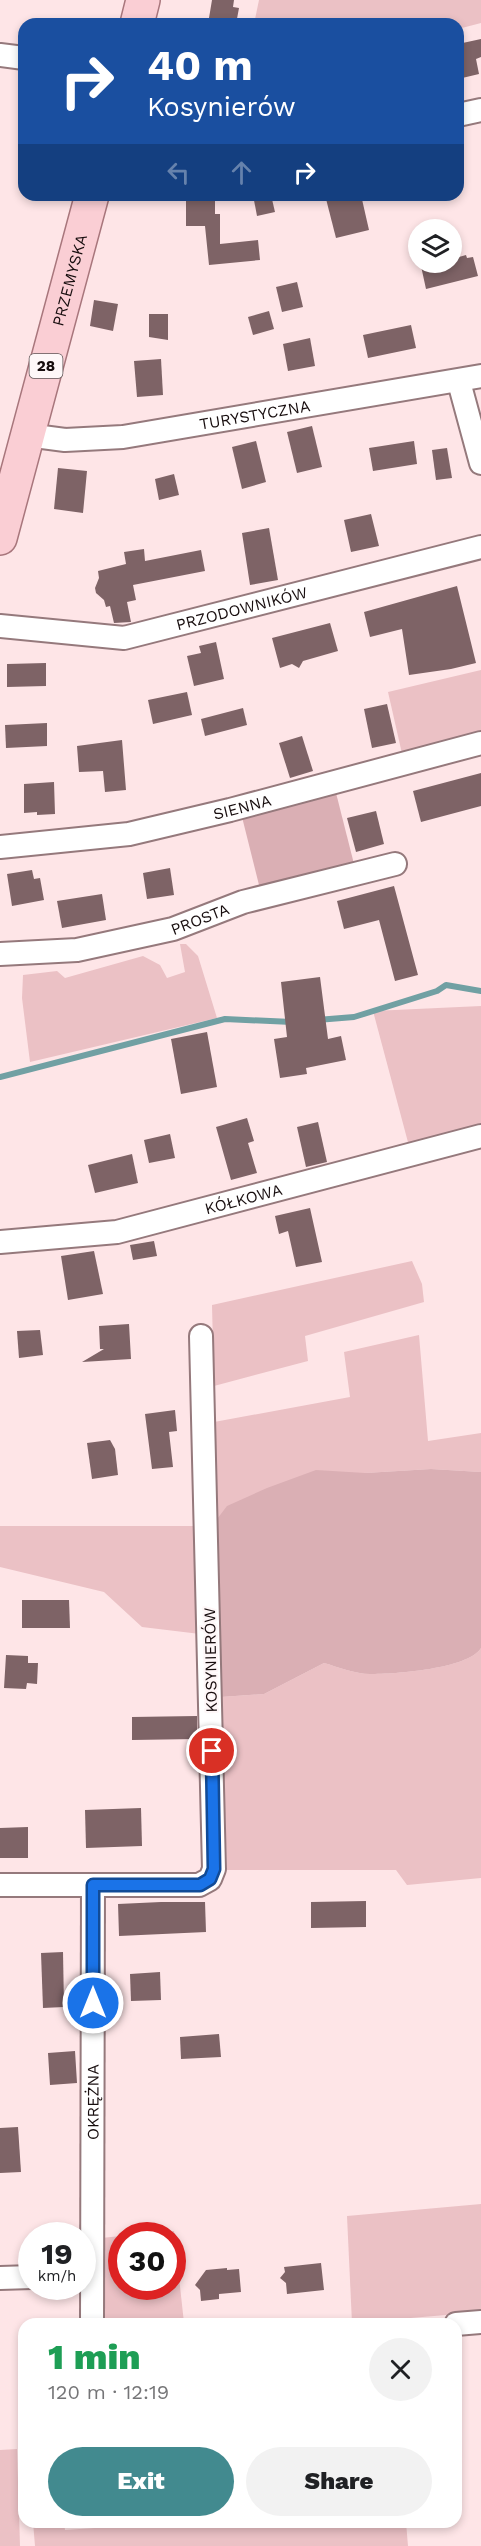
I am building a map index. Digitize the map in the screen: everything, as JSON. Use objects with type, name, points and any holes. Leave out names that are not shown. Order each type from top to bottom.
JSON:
[{"type":"main road","points":[[138,18],[143,0]]},
{"type":"main road","name":"PRZEMYSKA","points":[[0,538],[9,473],[27,435],[90,201]]},
{"type":"street","points":[[0,55],[18,57]]},
{"type":"street","points":[[464,114],[481,110]]},
{"type":"street","name":"TURYSTYCZNA","points":[[27,435],[65,440],[123,437],[459,382],[481,376]]},
{"type":"street","points":[[459,382],[481,463]]},
{"type":"street","name":"PRZODOWNIKÓW","points":[[0,626],[124,638],[355,581],[481,547]]},
{"type":"street","name":"SIENNA","points":[[0,848],[129,834],[230,810],[481,743]]},
{"type":"street","name":"PROSTA","points":[[0,954],[78,950],[173,929],[243,902],[395,864]]},
{"type":"street","name":"KÓŁKOWA","points":[[0,1242],[117,1232],[481,1136]]},
{"type":"street","name":"KOSYNIERÓW","points":[[0,1885],[200,1885],[210,1879],[214,1869],[201,1336]]},
{"type":"street","name":"OKRĘŻNA","points":[[88,2222],[93,1885]]},
{"type":"street","points":[[0,2278],[18,2277]]},
{"type":"street","name":"OKRĘŻNA","points":[[90,2300],[92,2318]]},
{"type":"street","points":[[462,2324],[481,2322]]},
{"type":"shaded area","points":[[259,0],[481,0],[481,23],[464,27],[464,18],[255,18]]},
{"type":"shaded area","points":[[481,670],[481,736],[403,758],[388,692]]},
{"type":"shaded area","points":[[335,789],[354,864],[260,889],[241,813]]},
{"type":"shaded area","points":[[180,944],[186,944],[198,956],[217,1018],[30,1062],[22,998],[23,975],[57,971],[65,978],[143,956],[160,965],[167,978],[185,972]]},
{"type":"shaded area","points":[[481,1006],[481,1127],[409,1146],[373,1011]]},
{"type":"shaded area","points":[[412,1261],[422,1284],[424,1302],[305,1336],[308,1361],[214,1386],[212,1305]]},
{"type":"shaded area","points":[[419,1335],[428,1441],[481,1433],[481,1472],[431,1469],[365,1473],[214,1523],[214,1422],[350,1397],[344,1352]]},
{"type":"shaded area","points":[[431,1469],[481,1472],[481,1648],[474,1655],[462,1661],[413,1671],[364,1674],[324,1663],[264,1694],[221,1697],[214,1523],[227,1506],[316,1470],[365,1473]]},
{"type":"shaded area","points":[[0,1526],[198,1526],[200,1634],[142,1627],[104,1592],[0,1567]]},
{"type":"shaded area","points":[[481,1648],[481,1878],[407,1885],[396,1870],[227,1870],[221,1697],[264,1694],[324,1663],[364,1674],[413,1671],[462,1661],[474,1655]]},
{"type":"shaded area","points":[[481,2204],[481,2312],[411,2318],[352,2318],[347,2216]]},
{"type":"shaded area","points":[[108,2237],[108,2300],[182,2300],[183,2318],[100,2318],[101,2238]]},
{"type":"shaded area","points":[[17,2449],[20,2546],[0,2546],[0,2450]]},
{"type":"shaded area","points":[[34,2528],[65,2528],[65,2530],[94,2528],[406,2528],[408,2546],[35,2546]]},
{"type":"building","points":[[212,0],[234,0],[233,7],[239,8],[237,18],[209,18]]},
{"type":"building","points":[[481,39],[481,57],[476,59],[479,74],[464,78],[464,43]]},
{"type":"building","points":[[186,201],[215,201],[215,214],[220,214],[220,244],[258,240],[260,260],[209,265],[205,226],[186,226]]},
{"type":"building","points":[[254,201],[272,201],[275,212],[257,216]]},
{"type":"building","points":[[327,201],[362,201],[369,230],[336,238]]},
{"type":"building","points":[[462,256],[473,257],[478,276],[426,289],[423,273],[462,273]]},
{"type":"building","points":[[297,282],[303,307],[282,312],[276,287]]},
{"type":"building","points":[[94,300],[118,304],[113,331],[90,326]]},
{"type":"building","points":[[269,311],[274,329],[253,335],[248,317]]},
{"type":"building","points":[[149,314],[168,314],[168,340],[149,337]]},
{"type":"building","points":[[411,325],[416,348],[368,358],[363,335]]},
{"type":"building","points":[[310,338],[315,366],[288,371],[283,344]]},
{"type":"building","points":[[161,359],[163,395],[137,397],[134,361]]},
{"type":"building","points":[[312,426],[322,467],[297,473],[287,432]]},
{"type":"building","points":[[256,441],[266,482],[242,489],[232,447]]},
{"type":"building","points":[[414,441],[417,464],[373,471],[369,448]]},
{"type":"building","points":[[447,448],[452,478],[436,480],[432,450]]},
{"type":"building","points":[[58,468],[87,471],[83,513],[54,509]]},
{"type":"building","points":[[174,474],[179,495],[159,500],[155,479]]},
{"type":"building","points":[[371,514],[379,546],[351,552],[344,520]]},
{"type":"building","points":[[269,528],[278,580],[250,585],[242,533]]},
{"type":"building","points":[[144,549],[145,561],[201,550],[205,571],[133,585],[136,600],[127,602],[131,622],[114,623],[110,606],[106,607],[104,600],[96,593],[98,571],[126,564],[124,552]]},
{"type":"building","points":[[457,586],[476,663],[409,675],[402,629],[370,637],[364,612]]},
{"type":"building","points":[[330,623],[338,651],[303,661],[299,668],[292,664],[280,668],[272,638]]},
{"type":"building","points":[[216,642],[224,679],[194,686],[187,656],[201,653],[199,646]]},
{"type":"building","points":[[46,663],[46,686],[7,687],[7,664]]},
{"type":"building","points":[[187,692],[192,715],[153,724],[148,700]]},
{"type":"building","points":[[387,704],[396,743],[372,748],[364,709]]},
{"type":"building","points":[[243,708],[247,725],[205,736],[201,719]]},
{"type":"building","points":[[47,723],[47,746],[6,748],[5,725]]},
{"type":"building","points":[[302,736],[313,771],[290,778],[279,743]]},
{"type":"building","points":[[122,740],[126,790],[105,792],[103,771],[79,772],[77,746]]},
{"type":"building","points":[[481,773],[481,806],[421,822],[413,791]]},
{"type":"building","points":[[54,782],[55,814],[24,813],[24,784]]},
{"type":"building","points":[[376,811],[384,844],[356,852],[347,818]]},
{"type":"building","points":[[170,868],[174,895],[147,899],[143,873]]},
{"type":"building","points":[[32,870],[34,879],[40,878],[44,900],[12,906],[7,874]]},
{"type":"building","points":[[394,886],[418,975],[395,981],[379,920],[344,929],[337,901]]},
{"type":"building","points":[[102,894],[106,920],[62,928],[57,901]]},
{"type":"building","points":[[320,977],[328,1039],[341,1036],[346,1060],[306,1068],[307,1074],[280,1078],[274,1039],[287,1037],[281,982]]},
{"type":"building","points":[[207,1032],[217,1087],[181,1094],[171,1039]]},
{"type":"building","points":[[247,1118],[254,1141],[248,1143],[257,1173],[231,1180],[216,1127]]},
{"type":"building","points":[[318,1122],[327,1162],[306,1167],[297,1127]]},
{"type":"building","points":[[170,1134],[175,1158],[149,1163],[144,1140]]},
{"type":"building","points":[[132,1154],[138,1183],[95,1193],[88,1165]]},
{"type":"building","points":[[310,1208],[322,1262],[296,1267],[288,1231],[279,1234],[275,1216]]},
{"type":"building","points":[[154,1241],[157,1256],[133,1260],[130,1245]]},
{"type":"building","points":[[94,1251],[103,1294],[68,1300],[61,1256]]},
{"type":"building","points":[[129,1324],[131,1359],[82,1362],[104,1349],[100,1349],[99,1326]]},
{"type":"building","points":[[40,1330],[43,1355],[19,1358],[17,1331]]},
{"type":"building","points":[[175,1410],[177,1431],[169,1432],[173,1467],[152,1469],[145,1414]]},
{"type":"building","points":[[110,1440],[115,1449],[118,1475],[92,1479],[87,1443]]},
{"type":"building","points":[[22,1600],[69,1600],[70,1628],[22,1628]]},
{"type":"building","points":[[6,1655],[28,1656],[28,1663],[38,1663],[37,1684],[27,1683],[26,1689],[4,1688]]},
{"type":"building","points":[[197,1716],[197,1739],[132,1740],[132,1717]]},
{"type":"building","points":[[141,1808],[142,1846],[86,1848],[85,1810]]},
{"type":"building","points":[[28,1827],[28,1858],[0,1858],[0,1828]]},
{"type":"building","points":[[366,1901],[366,1927],[311,1928],[311,1902]]},
{"type":"building","points":[[205,1902],[206,1932],[119,1936],[118,1904]]},
{"type":"building","points":[[63,1952],[64,2007],[43,2008],[41,1953]]},
{"type":"building","points":[[160,1972],[161,2000],[131,2001],[130,1974]]},
{"type":"building","points":[[219,2034],[221,2057],[181,2059],[180,2037]]},
{"type":"building","points":[[75,2051],[77,2083],[50,2085],[48,2053]]},
{"type":"building","points":[[18,2127],[21,2172],[0,2173],[0,2128]]},
{"type":"building","points":[[321,2263],[324,2290],[287,2294],[286,2283],[280,2278],[285,2272],[284,2267]]},
{"type":"building","points":[[227,2268],[227,2270],[239,2269],[241,2292],[219,2294],[219,2299],[201,2301],[200,2290],[195,2285],[206,2270]]},
{"type":"waterway","points":[[317,1020],[354,1017],[437,991],[446,985],[481,991]]},
{"type":"waterway","points":[[0,1077],[225,1019],[292,1022]]},
{"type":"route","points":[[93,2003],[93,1885],[200,1885],[210,1879],[214,1869],[212,1751]]}]
